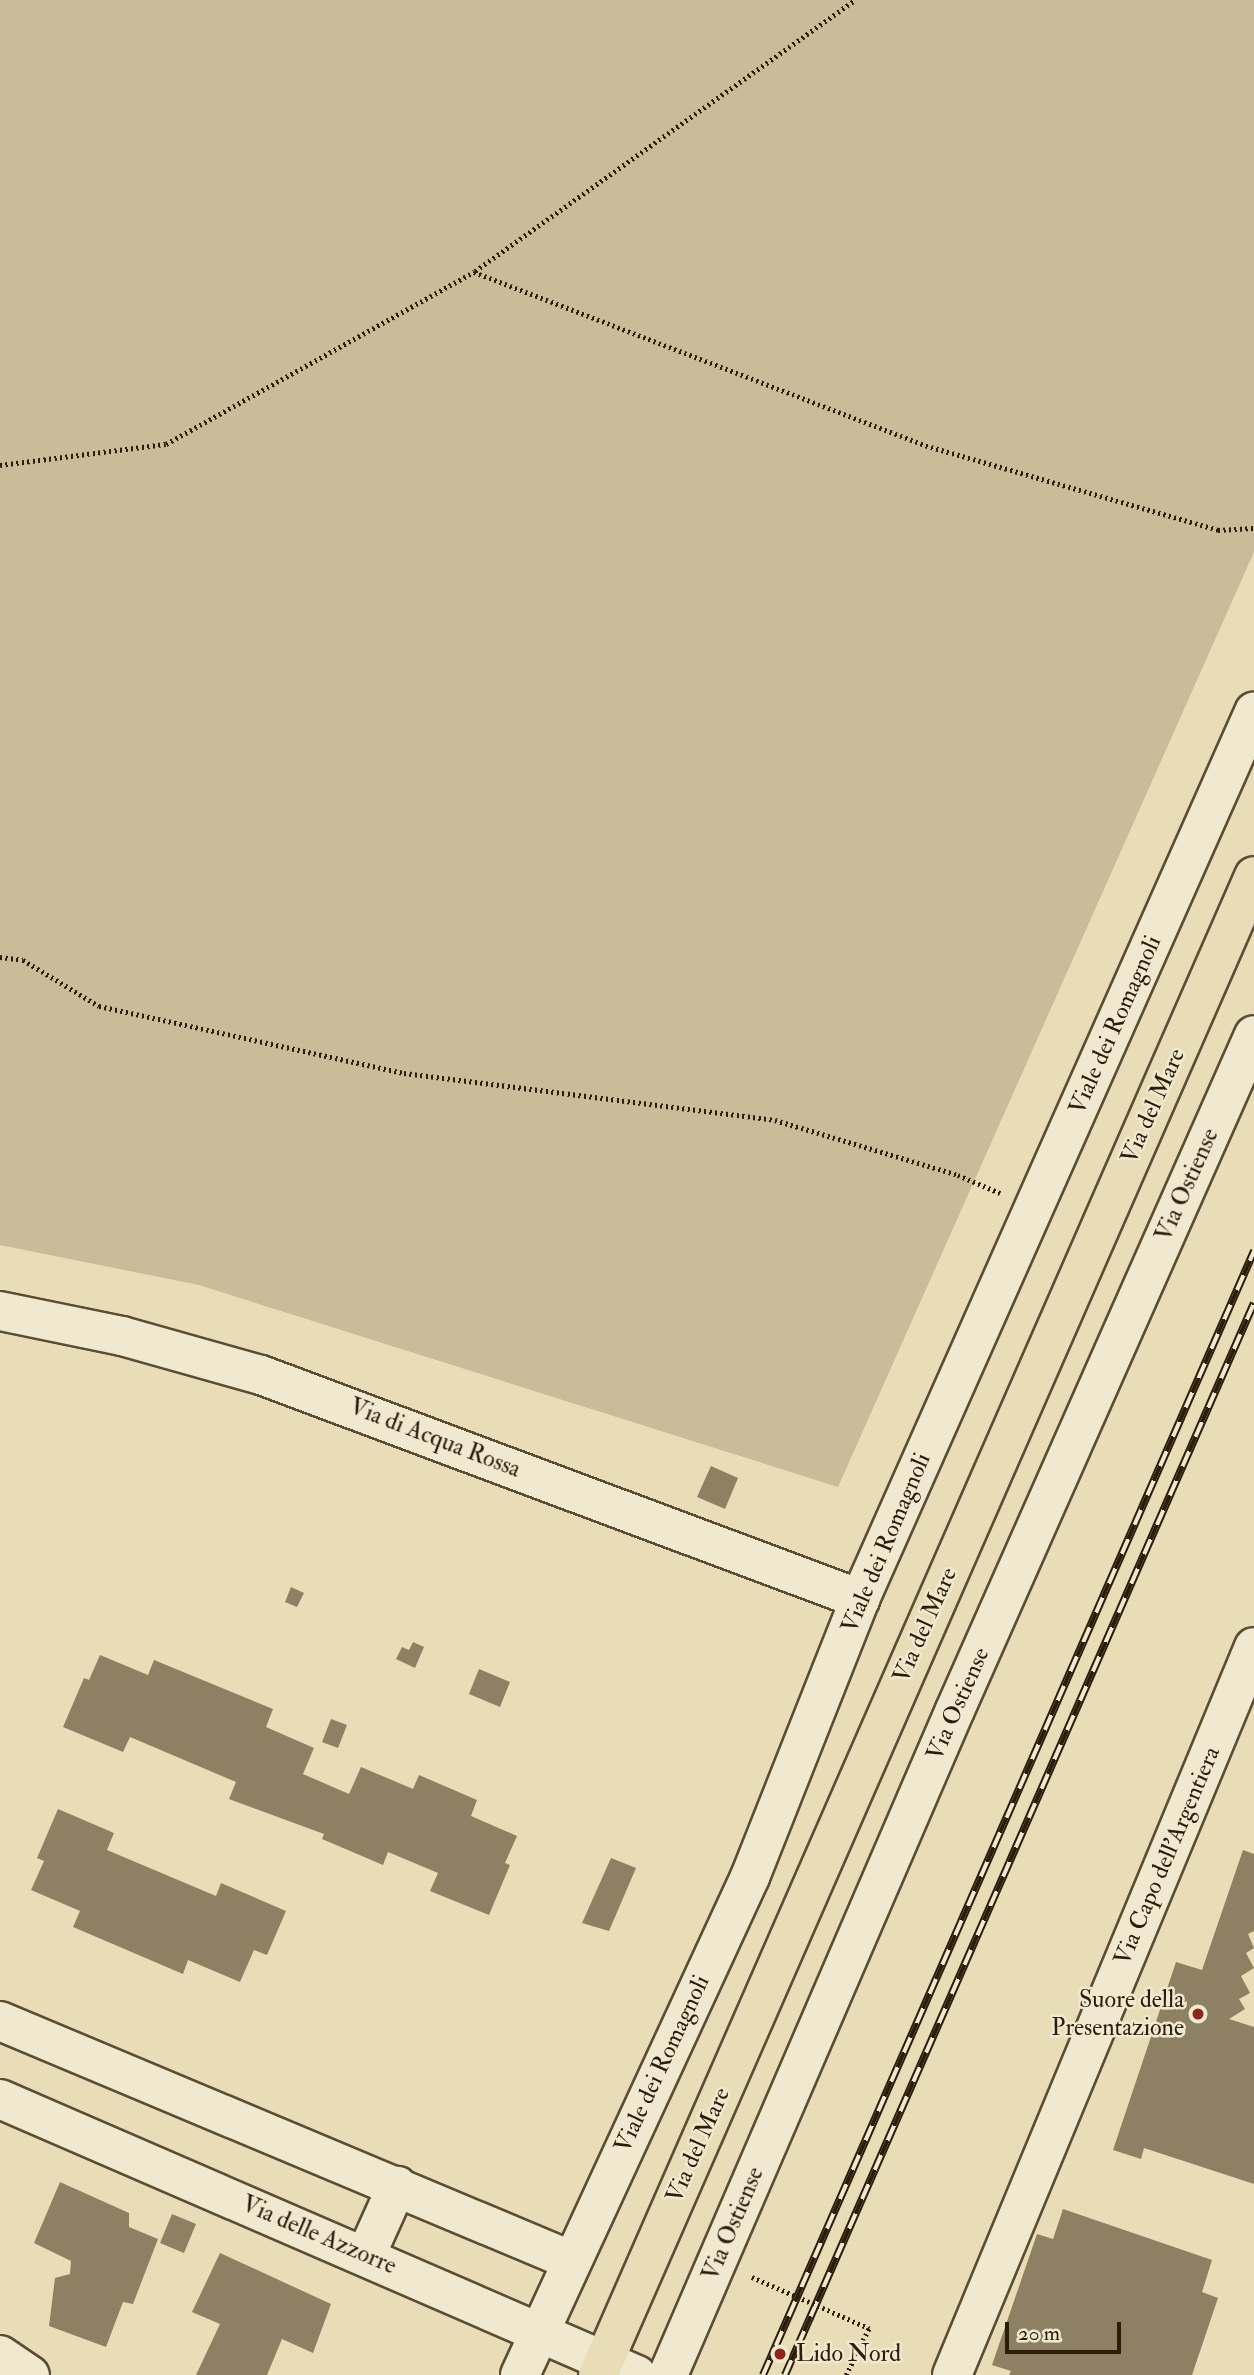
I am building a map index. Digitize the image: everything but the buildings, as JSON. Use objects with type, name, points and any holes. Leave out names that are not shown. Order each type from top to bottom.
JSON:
[{"type":"main road","name":"Via del Mare","points":[[613,2370],[1254,877]]},
{"type":"street","name":"Viale dei Romagnoli","points":[[520,2375],[570,2260],[750,1877],[860,1599],[1254,712]]},
{"type":"street","name":"Via Ostiense","points":[[668,2375],[949,1723],[1254,1035]]},
{"type":"street","name":"Via di Acqua Rossa","points":[[0,1311],[122,1336],[261,1375],[860,1599]]},
{"type":"street","name":"Via Capo dell'Argentiera","points":[[952,2375],[1254,1647]]},
{"type":"street","points":[[0,2021],[570,2260]]},
{"type":"street","name":"Via delle Azzorre","points":[[0,2099],[540,2331],[613,2370]]},
{"type":"street","points":[[366,2255],[397,2186]]},
{"type":"street","points":[[0,2355],[20,2364],[30,2375]]},
{"type":"path","points":[[0,465],[166,444],[474,272],[855,0]]},
{"type":"path","points":[[474,272],[931,447],[1218,530],[1254,528]]},
{"type":"path","points":[[0,957],[23,960],[99,1006],[404,1073],[775,1120],[958,1175],[1034,1207]]},
{"type":"path","points":[[752,2277],[869,2328],[846,2375]]},
{"type":"shaded area","points":[[0,0],[1254,0],[1254,552],[838,1487],[199,1285],[0,1245]]},
{"type":"railway","points":[[763,2375],[1254,1251]]},
{"type":"railway","points":[[785,2375],[1254,1303]]},
{"type":"place","name":"Suore della Presentazione","points":[[1198,2014]]},
{"type":"place","name":"Lido Nord","points":[[780,2354]]}]
